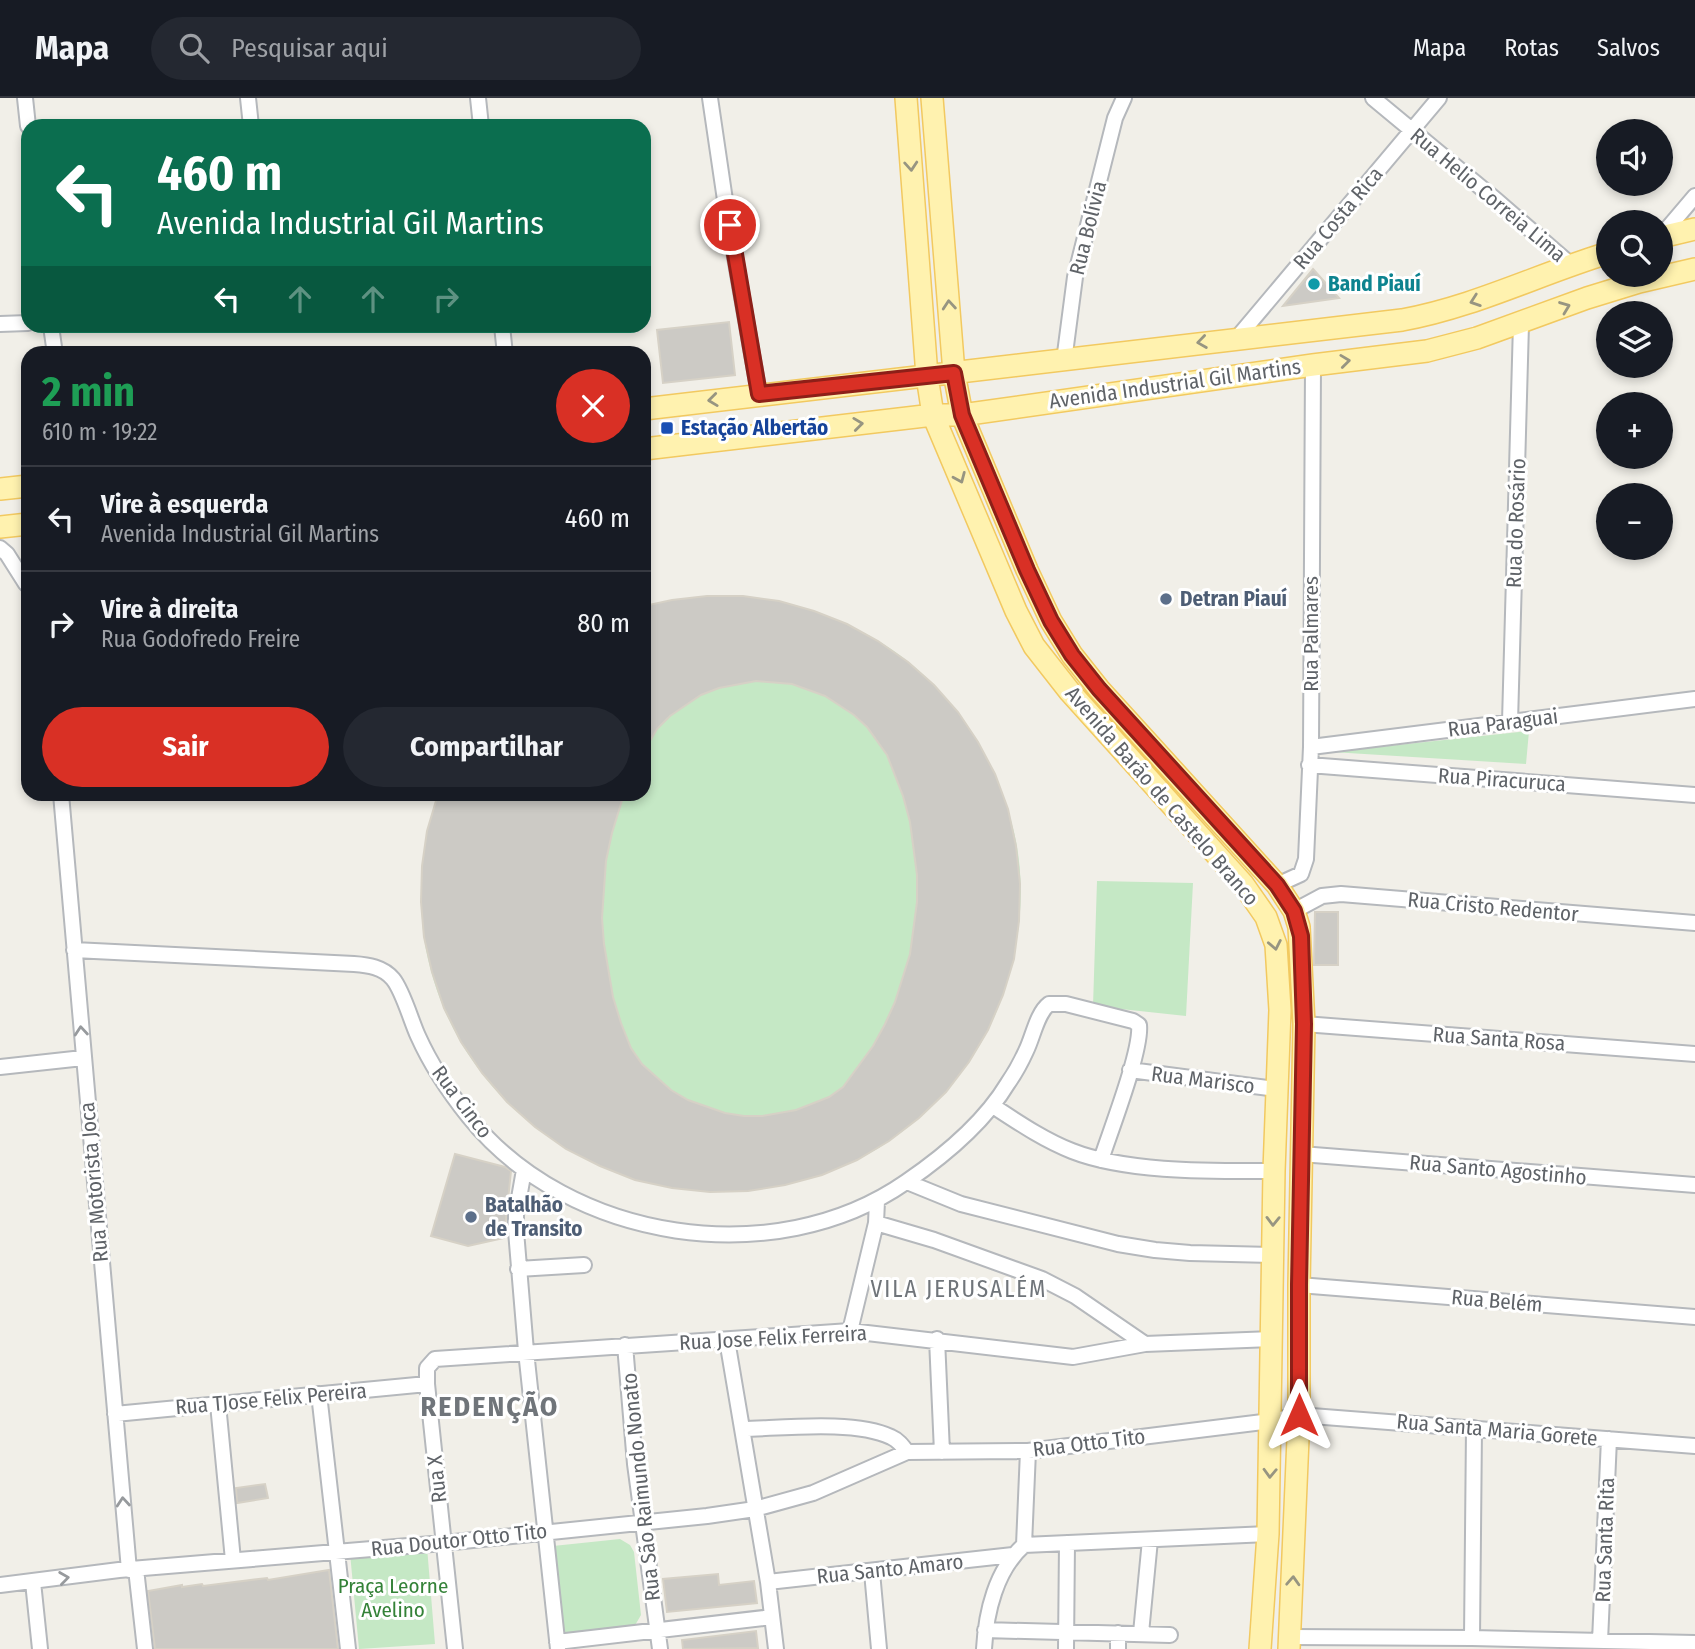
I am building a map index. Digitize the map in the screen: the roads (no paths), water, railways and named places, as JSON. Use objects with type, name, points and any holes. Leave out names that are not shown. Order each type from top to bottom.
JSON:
[{"type":"main road","name":"Avenida Barão de Castelo Branco","points":[[906,98],[927,376],[933,415],[1016,611],[1034,646],[1070,692],[1243,884],[1266,917],[1276,945],[1280,1010],[1272,1255],[1271,1421],[1268,1534],[1260,1649]]},
{"type":"main road","name":"Avenida Barão de Castelo Branco","points":[[932,98],[954,373],[962,415],[1027,570],[1051,621],[1072,655],[1099,689],[1277,885],[1294,911],[1301,936],[1304,1024],[1299,1415],[1289,1643]]},
{"type":"main road","points":[[1673,234],[1695,229]]},
{"type":"main road","name":"Avenida Industrial Gil Martins","points":[[651,408],[1064,361],[1237,338],[1316,331],[1424,316],[1596,256]]},
{"type":"main road","name":"Avenida Industrial Gil Martins","points":[[651,448],[933,415],[962,415],[1427,351],[1521,324],[1600,294],[1695,269]]},
{"type":"main road","points":[[0,489],[21,487]]},
{"type":"main road","points":[[0,527],[21,525]]},
{"type":"street","points":[[25,98],[28,119]]},
{"type":"street","points":[[248,98],[250,119]]},
{"type":"street","points":[[478,98],[480,119]]},
{"type":"street","points":[[710,98],[759,394]]},
{"type":"street","name":"Rua Bolívia","points":[[1064,361],[1075,277],[1115,117],[1124,98]]},
{"type":"street","name":"Rua Helio Correia Lima","points":[[1373,98],[1570,264]]},
{"type":"street","name":"Rua Costa Rica","points":[[1237,338],[1439,98]]},
{"type":"street","points":[[1673,222],[1695,196]]},
{"type":"street","points":[[0,324],[21,323]]},
{"type":"street","name":"Rua do Rosário","points":[[1510,722],[1521,324]]},
{"type":"street","name":"Rua Palmares","points":[[1277,885],[1300,875],[1306,859],[1311,747],[1312,365]]},
{"type":"street","points":[[0,548],[21,576]]},
{"type":"street","name":"Rua Paraguai","points":[[1311,747],[1695,699]]},
{"type":"street","name":"Rua Piracuruca","points":[[1309,765],[1695,795]]},
{"type":"street","name":"Rua Motorista Joca","points":[[62,801],[116,1413],[132,1569],[145,1649]]},
{"type":"street","name":"Rua Cristo Redentor","points":[[1294,911],[1315,898],[1341,894],[1695,923]]},
{"type":"street","name":"Rua Cinco","points":[[74,950],[354,964],[380,969],[394,980],[420,1041],[453,1096],[499,1150],[556,1190],[617,1218],[680,1231],[712,1234],[776,1232],[799,1228],[877,1201]]},
{"type":"street","points":[[850,1331],[876,1223],[877,1201],[938,1158],[993,1106],[1026,1053],[1042,1012],[1049,1004],[1066,1004],[1133,1021],[1139,1025],[1140,1032],[1130,1070],[1101,1160]]},
{"type":"street","name":"Rua Santa Rosa","points":[[1304,1024],[1695,1055]]},
{"type":"street","points":[[0,1067],[83,1058]]},
{"type":"street","name":"Rua Marisco","points":[[1130,1070],[1276,1089]]},
{"type":"street","points":[[993,1106],[1052,1142],[1101,1160],[1176,1169],[1274,1171]]},
{"type":"street","name":"Rua Santo Agostinho","points":[[1301,1154],[1695,1185]]},
{"type":"street","points":[[524,1170],[516,1215],[518,1269],[558,1645],[657,1629],[772,1618]]},
{"type":"street","points":[[907,1182],[974,1207],[1118,1244],[1190,1253],[1272,1255]]},
{"type":"street","points":[[876,1223],[934,1240],[1050,1282],[1145,1344]]},
{"type":"street","points":[[518,1269],[584,1265]]},
{"type":"street","name":"Rua Belém","points":[[1299,1285],[1695,1317]]},
{"type":"street","name":"Rua Jose Felix Ferreira","points":[[427,1384],[428,1366],[440,1358],[850,1331],[937,1339],[1073,1357],[1145,1344],[1272,1339]]},
{"type":"street","points":[[937,1339],[942,1451]]},
{"type":"street","points":[[727,1340],[768,1582],[776,1649]]},
{"type":"street","name":"Rua São Raimundo Nonato","points":[[625,1345],[635,1464],[660,1649]]},
{"type":"street","name":"Rua TJose Felix Pereira","points":[[116,1413],[427,1384]]},
{"type":"street","name":"Rua X","points":[[427,1384],[454,1649]]},
{"type":"street","points":[[319,1394],[348,1649]]},
{"type":"street","points":[[218,1404],[233,1560]]},
{"type":"street","name":"Rua Santa Maria Gorete","points":[[1271,1421],[1299,1415],[1695,1446]]},
{"type":"street","name":"Rua Otto Tito","points":[[907,1452],[1028,1451],[1271,1421]]},
{"type":"street","points":[[743,1429],[855,1428],[892,1437],[900,1442],[907,1452]]},
{"type":"street","points":[[1472,1637],[1474,1428]]},
{"type":"street","name":"Rua Santa Rita","points":[[1600,1641],[1609,1439]]},
{"type":"street","points":[[984,1649],[985,1630],[998,1585],[1018,1550],[1028,1451]]},
{"type":"street","name":"Rua Doutor Otto Tito","points":[[0,1585],[132,1569],[643,1523],[755,1509],[813,1493],[907,1452]]},
{"type":"street","points":[[1066,1649],[1067,1544],[1268,1534]]},
{"type":"street","points":[[1141,1633],[1150,1540]]},
{"type":"street","name":"Rua Santo Amaro","points":[[768,1582],[872,1572],[1067,1544]]},
{"type":"street","points":[[872,1572],[879,1649]]},
{"type":"street","points":[[33,1582],[40,1649]]},
{"type":"street","points":[[985,1630],[1170,1635]]},
{"type":"street","points":[[1118,1633],[1118,1649]]},
{"type":"street","points":[[1289,1643],[1472,1637],[1695,1643]]},
{"type":"place","name":"Band Piauí","points":[[1314,284]]},
{"type":"place","name":"Estação Albertão","points":[[667,428]]},
{"type":"place","name":"Detran Piauí","points":[[1166,599]]},
{"type":"place","name":"Batalhão de Transito","points":[[471,1217]]},
{"type":"district","name":"VILA JERUSALÉM","points":[[959,1289]]},
{"type":"district","name":"REDENÇÃO","points":[[490,1406]]},
{"type":"park label","name":"Praça Leorne Avelino","points":[[393,1598]]}]
